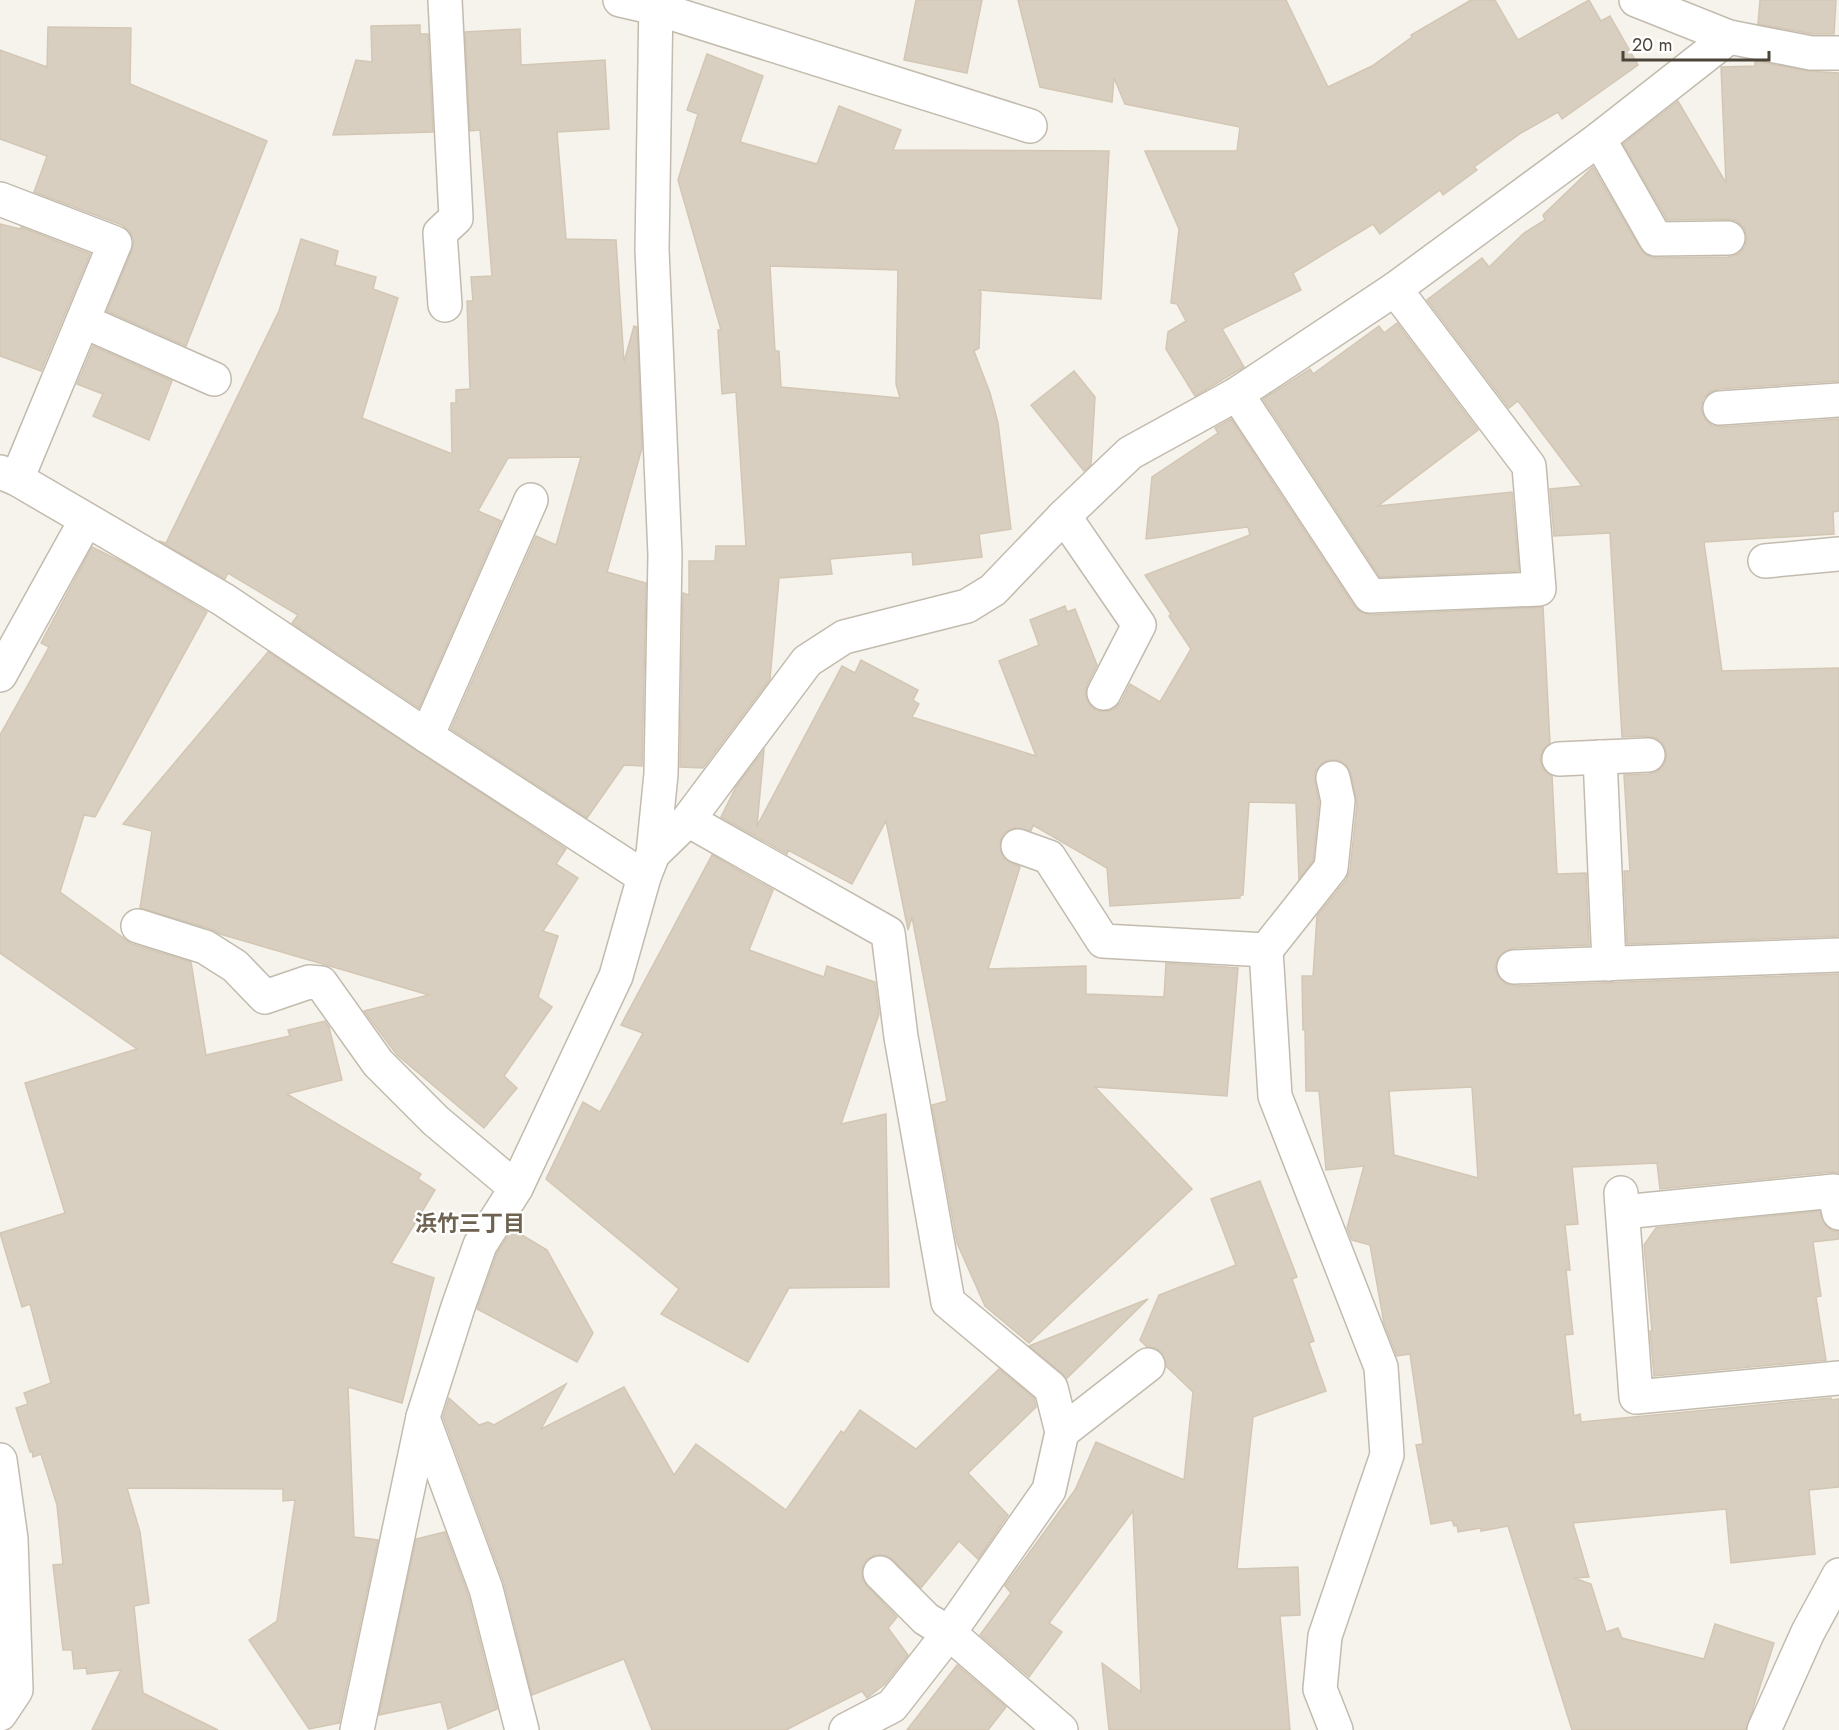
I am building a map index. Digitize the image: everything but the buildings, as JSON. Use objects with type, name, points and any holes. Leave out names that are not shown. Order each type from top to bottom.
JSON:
[{"type":"street","points":[[445,0],[456,218],[441,233],[445,305]]},
{"type":"street","points":[[620,0],[656,4],[1030,126]]},
{"type":"street","points":[[1635,0],[1729,37],[1811,53],[1839,53]]},
{"type":"street","points":[[357,1730],[423,1418],[480,1245],[516,1188],[616,976],[648,866],[661,774],[665,555],[652,249],[656,4]]},
{"type":"street","points":[[648,866],[688,820],[807,661],[844,637],[967,606],[993,590],[1064,516],[1130,453],[1237,394],[1395,289],[1599,139],[1729,37]]},
{"type":"street","points":[[1599,139],[1656,239],[1728,238]]},
{"type":"street","points":[[0,199],[115,243],[83,321],[8,476],[224,600],[427,736],[648,866]]},
{"type":"street","points":[[1237,394],[1370,596],[1539,589],[1528,466],[1395,289]]},
{"type":"street","points":[[83,321],[214,379]]},
{"type":"street","points":[[1720,408],[1839,400]]},
{"type":"street","points":[[427,736],[531,500]]},
{"type":"street","points":[[1064,516],[1138,625],[1104,693]]},
{"type":"street","points":[[0,675],[86,520]]},
{"type":"street","points":[[1765,561],[1839,554]]},
{"type":"street","points":[[1559,759],[1648,755]]},
{"type":"street","points":[[1600,758],[1609,964]]},
{"type":"street","points":[[1333,778],[1338,801],[1332,868],[1266,950],[1275,1096],[1381,1367],[1387,1455],[1326,1636],[1320,1689],[1336,1730]]},
{"type":"street","points":[[688,820],[888,933],[901,1037],[948,1302],[1051,1388],[1062,1432],[1048,1490],[949,1634],[892,1706],[846,1730]]},
{"type":"street","points":[[1018,846],[1049,857],[1104,941],[1266,950]]},
{"type":"street","points":[[138,926],[205,947],[235,966],[265,997],[309,982],[321,983],[378,1063],[436,1121],[516,1188]]},
{"type":"street","points":[[1514,967],[1839,955]]},
{"type":"street","points":[[1839,1213],[1834,1191],[1622,1202],[1636,1397],[1839,1378]]},
{"type":"street","points":[[1062,1432],[1148,1365]]},
{"type":"street","points":[[423,1418],[486,1589],[522,1730]]},
{"type":"street","points":[[0,1460],[10,1539],[16,1690],[0,1714]]},
{"type":"street","points":[[880,1573],[926,1619],[949,1634],[1061,1730]]},
{"type":"street","points":[[1764,1730],[1809,1632],[1839,1575]]},
{"type":"district","name":"浜竹三丁目","points":[[470,1223]]}]
